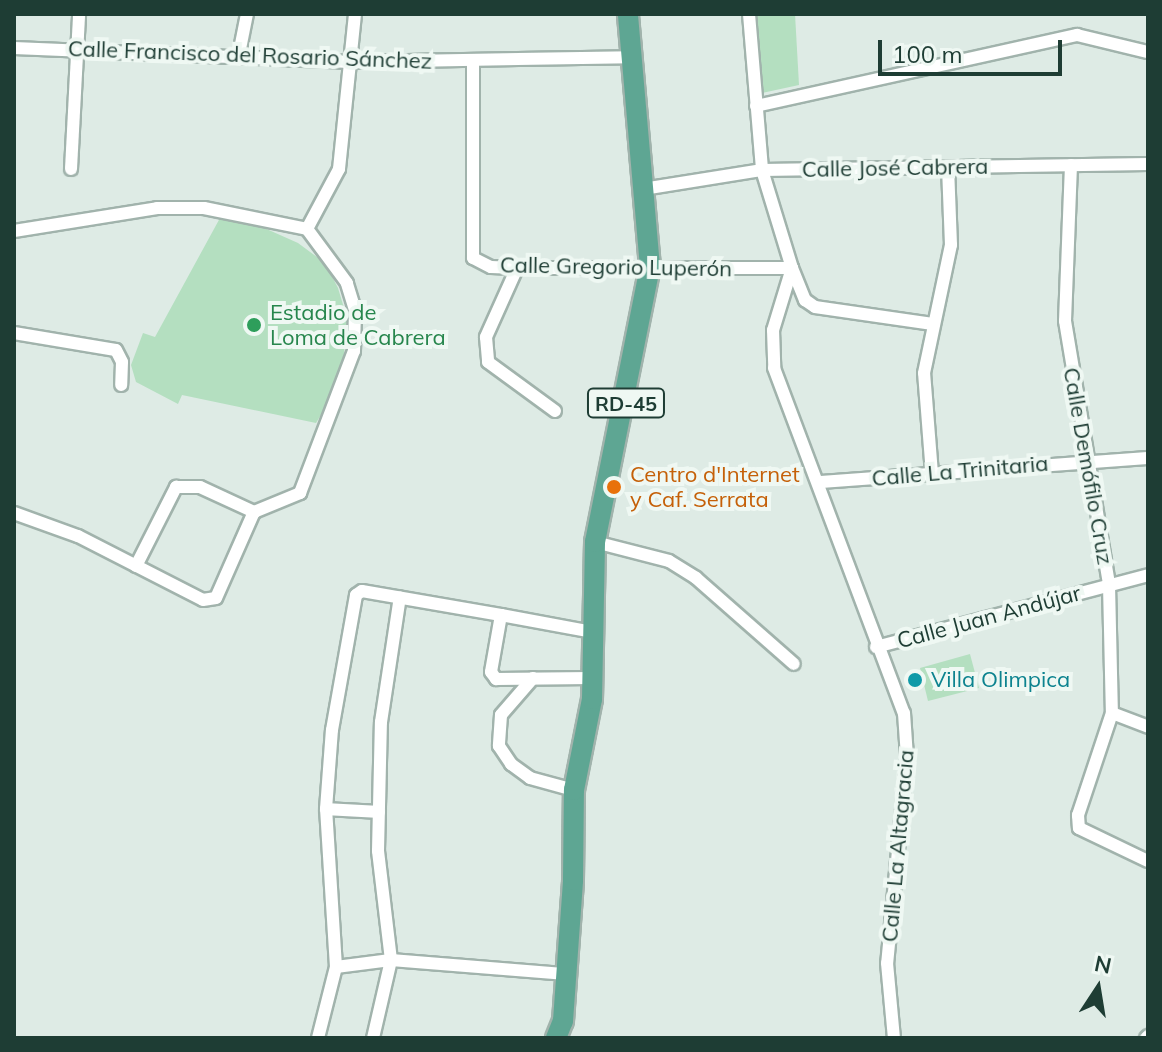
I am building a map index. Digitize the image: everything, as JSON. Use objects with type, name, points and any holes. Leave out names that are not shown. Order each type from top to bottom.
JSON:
[{"type":"main road","name":"RD-45","points":[[556,1038],[566,974],[574,790],[592,678],[595,542],[650,267],[628,14]]},
{"type":"street","points":[[71,169],[79,14]]},
{"type":"street","points":[[239,54],[247,14]]},
{"type":"street","points":[[307,229],[339,169],[355,14]]},
{"type":"street","points":[[749,14],[762,170],[805,300],[815,307],[933,324]]},
{"type":"street","points":[[756,106],[1077,35],[1148,52]]},
{"type":"street","name":"Calle Francisco del Rosario Sánchez","points":[[14,48],[239,54],[351,62],[630,57]]},
{"type":"street","name":"Calle Gregorio Luperón","points":[[473,60],[469,242],[473,258],[491,267],[517,268],[792,268]]},
{"type":"street","name":"Calle José Cabrera","points":[[643,189],[762,170],[1148,164]]},
{"type":"street","name":"Calle Demófilo Cruz","points":[[1071,165],[1063,292],[1084,461],[1094,474],[1109,585],[1112,713],[1078,815],[1079,828],[1148,861]]},
{"type":"street","points":[[932,474],[924,373],[951,245],[948,167]]},
{"type":"street","points":[[14,231],[157,208],[204,208],[307,229],[347,283],[355,310],[354,351],[300,493],[254,512],[220,593],[211,600],[78,536],[14,513]]},
{"type":"street","points":[[517,268],[486,337],[488,362],[555,411]]},
{"type":"street","name":"Calle La Altagracia","points":[[792,268],[771,350],[876,647],[904,713],[907,737],[887,963],[894,1038]]},
{"type":"street","points":[[14,333],[116,350],[122,362],[121,385]]},
{"type":"street","name":"Calle La Trinitaria","points":[[820,482],[1148,458]]},
{"type":"street","points":[[136,566],[176,487],[200,487],[254,512]]},
{"type":"street","points":[[595,542],[669,561],[696,578],[794,664]]},
{"type":"street","name":"Calle Juan Andújar","points":[[876,647],[1148,575]]},
{"type":"street","points":[[318,1038],[336,967],[326,809],[334,716],[354,600],[362,591],[593,632]]},
{"type":"street","points":[[373,1038],[391,960],[378,851],[381,722],[400,597]]},
{"type":"street","points":[[501,615],[492,676],[592,678]]},
{"type":"street","points":[[533,678],[501,715],[499,746],[511,764],[530,778],[574,790]]},
{"type":"street","points":[[1112,713],[1148,727]]},
{"type":"street","points":[[326,809],[379,812]]},
{"type":"street","points":[[336,967],[391,960],[566,974]]},
{"type":"green space","points":[[756,14],[795,14],[799,85],[762,93]]},
{"type":"green space","name":"Estadio de Loma de Cabrera","points":[[220,218],[262,227],[298,243],[325,263],[338,288],[347,318],[344,355],[335,392],[316,423],[182,395],[178,404],[136,382],[131,365],[143,333],[155,337]]},
{"type":"green space","points":[[970,654],[979,688],[928,701],[920,668]]},
{"type":"place","name":"Estadio de Loma de Cabrera","points":[[254,325]]},
{"type":"place","name":"Centro d'Internet y Caf. Serrata","points":[[614,487]]},
{"type":"place","name":"Villa Olimpica","points":[[915,680]]}]
